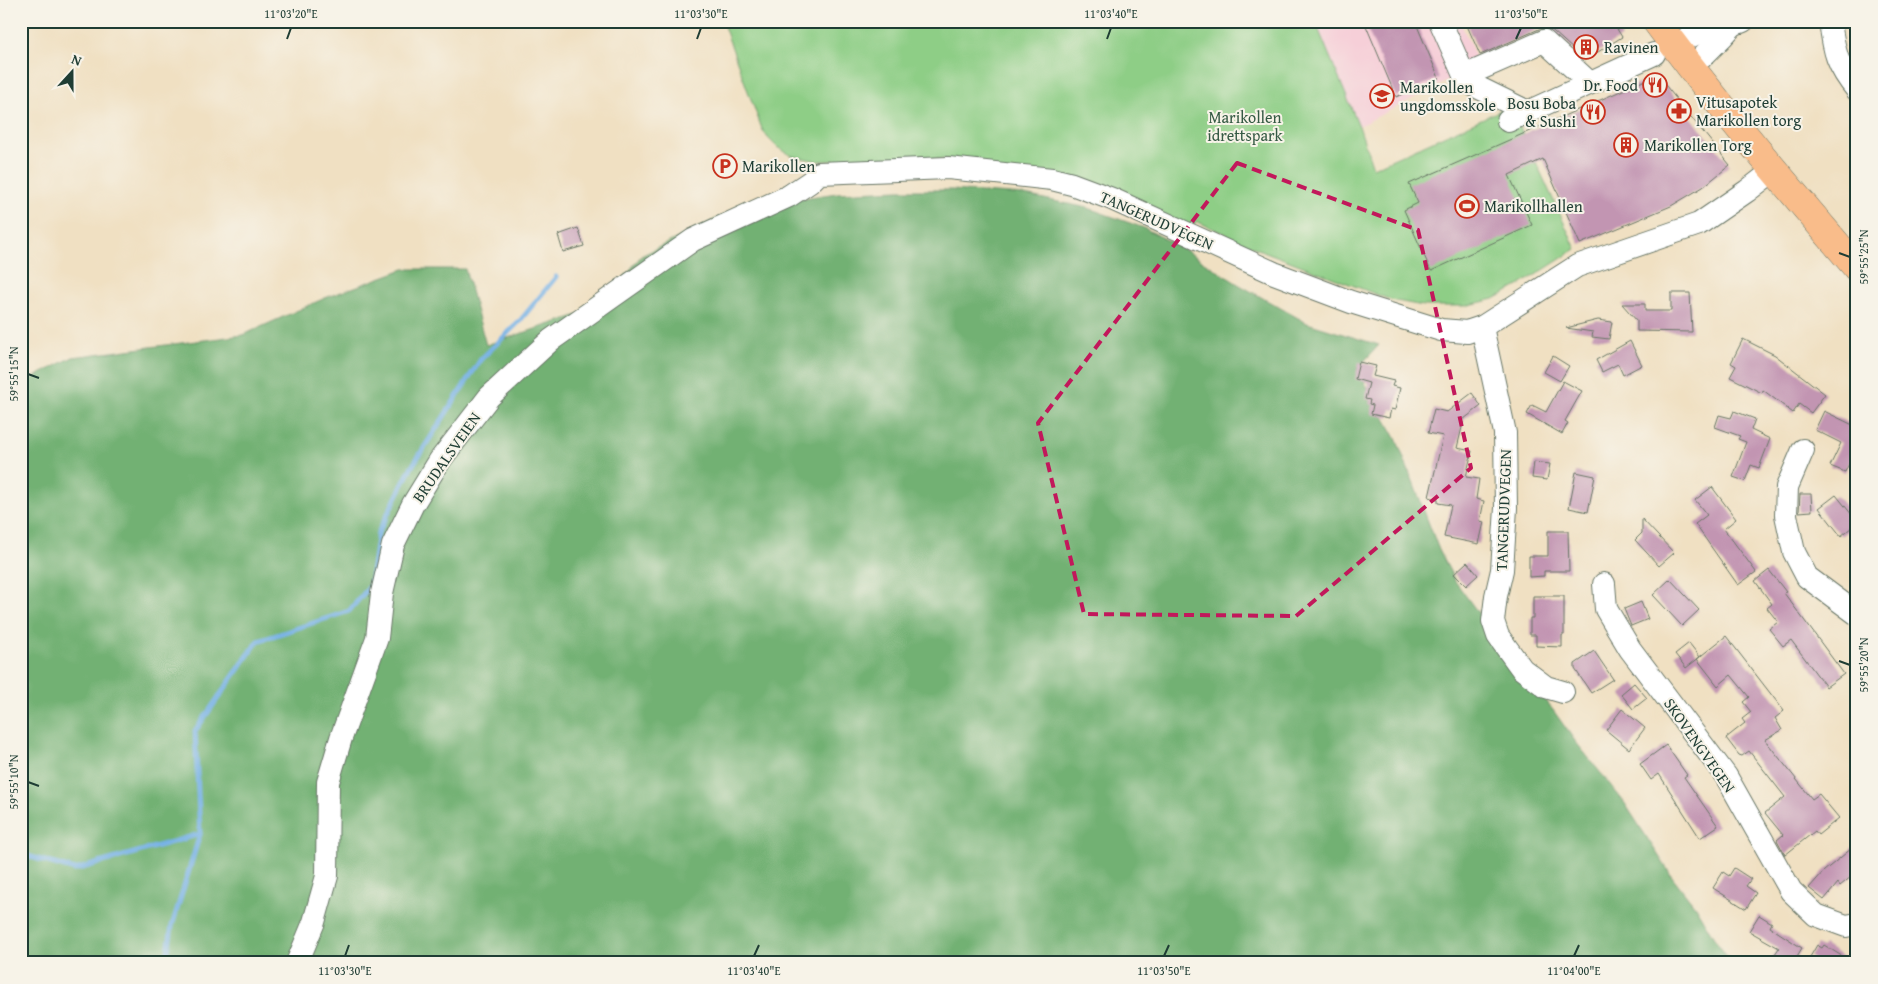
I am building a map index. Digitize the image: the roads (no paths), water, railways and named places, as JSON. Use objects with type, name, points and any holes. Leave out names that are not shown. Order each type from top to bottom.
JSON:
[{"type":"main road","points":[[1656,21],[1664,50],[1691,68],[1857,268]]},
{"type":"street","points":[[1440,21],[1467,82],[1517,121],[1590,83],[1703,32],[1737,24]]},
{"type":"street","points":[[1830,21],[1834,50],[1843,74],[1857,90]]},
{"type":"street","points":[[1691,68],[1737,24]]},
{"type":"street","points":[[1464,76],[1544,41],[1590,83]]},
{"type":"street","name":"TANGERUDVEGEN","points":[[819,173],[948,168],[1052,179],[1072,184],[1112,199],[1274,273],[1351,302],[1441,330],[1468,332],[1482,328],[1577,266],[1699,224],[1742,195],[1774,170]]},
{"type":"street","name":"BRUDALSVEIEN","points":[[296,963],[314,922],[327,876],[328,782],[341,738],[377,638],[382,593],[394,544],[413,504],[440,460],[489,397],[551,340],[687,244],[708,231],[789,196],[810,182],[819,173]]},
{"type":"street","name":"TANGERUDVEGEN","points":[[1482,328],[1505,433],[1506,508],[1502,570],[1493,620],[1498,636],[1522,669],[1546,688],[1563,692]]},
{"type":"street","points":[[1803,450],[1787,487],[1786,515],[1794,552],[1807,577],[1857,614]]},
{"type":"street","name":"SKOVENGVEGEN","points":[[1604,584],[1606,609],[1630,650],[1726,776],[1790,891],[1816,916],[1846,926],[1857,924]]},
{"type":"waterway","points":[[166,963],[172,926],[200,834],[195,731],[258,641],[349,611],[370,586],[378,533],[411,468],[481,359],[519,322],[556,277]]},
{"type":"waterway","points":[[21,854],[75,870],[200,834]]},
{"type":"place","name":"Ravinen","points":[[1586,47]]},
{"type":"place","name":"Dr. Food","points":[[1655,85]]},
{"type":"place","name":"Marikollen ungdomsskole","points":[[1382,96]]},
{"type":"place","name":"Vitusapotek Marikollen torg","points":[[1679,111]]},
{"type":"place","name":"Bosu Boba & Sushi","points":[[1593,112]]},
{"type":"place","name":"Marikollen Torg","points":[[1626,145]]},
{"type":"place","name":"Marikollen","points":[[725,166]]},
{"type":"place","name":"Marikollhallen","points":[[1467,206]]},
{"type":"park label","name":"Marikollen idrettspark","points":[[1245,126]]}]
